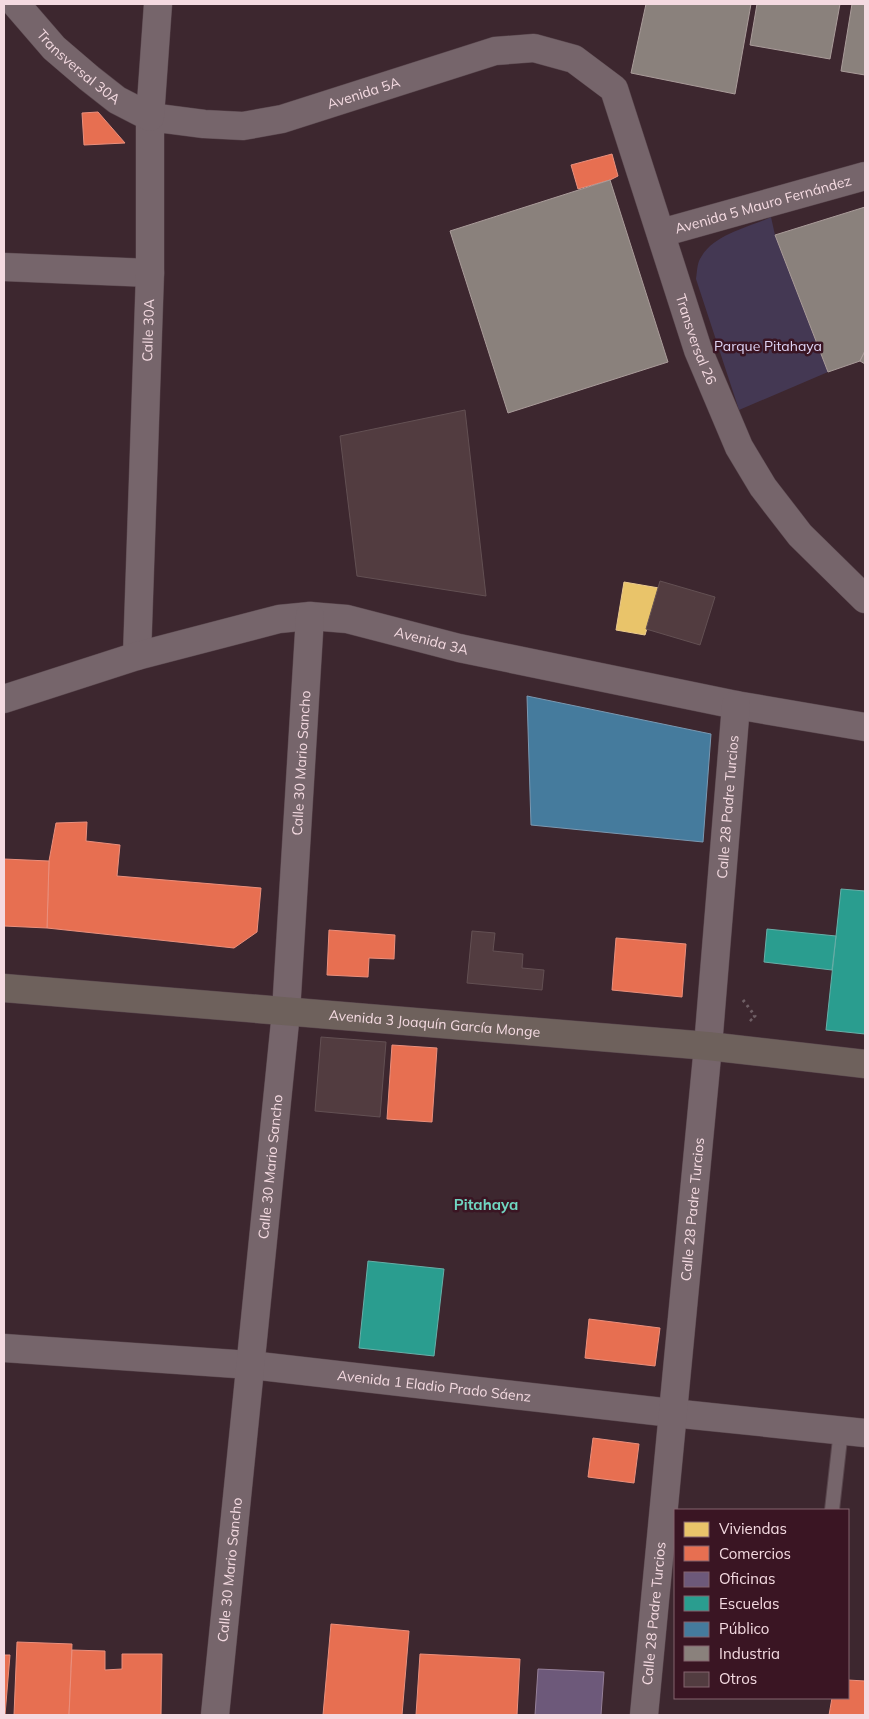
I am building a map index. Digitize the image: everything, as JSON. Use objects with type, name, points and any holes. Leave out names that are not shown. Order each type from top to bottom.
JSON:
[{"type":"highway","name":"Avenida 3 Joaquín García Monge","points":[[4,988],[708,1046],[865,1064]]},
{"type":"street","name":"Transversal 30A","points":[[16,4],[54,48],[89,78],[117,100],[150,117]]},
{"type":"street","name":"Calle 30A","points":[[137,656],[150,273],[150,117],[158,4]]},
{"type":"street","name":"Avenida 5A","points":[[150,117],[204,124],[243,126],[282,118],[495,51],[534,48],[574,59]]},
{"type":"street","name":"Transversal 26","points":[[574,59],[614,88],[698,350],[739,447],[763,487],[800,535],[865,599]]},
{"type":"street","name":"Avenida 5 Mauro Fernández","points":[[661,233],[865,176]]},
{"type":"street","points":[[4,267],[150,273]]},
{"type":"street","name":"Avenida 3A","points":[[4,700],[137,656],[279,619],[310,616],[347,619],[459,648],[736,705],[865,727]]},
{"type":"street","name":"Calle 30 Mario Sancho","points":[[215,1715],[286,1012],[310,616]]},
{"type":"street","name":"Calle 28 Padre Turcios","points":[[644,1715],[668,1531],[672,1413],[708,1046],[736,705]]},
{"type":"street","name":"Avenida 1 Eladio Prado Sáenz","points":[[4,1348],[250,1364],[853,1432]]},
{"type":"lane","points":[[832,1509],[853,1432]]},
{"type":"path","points":[[743,1000],[754,1016]]},
{"type":"green space","name":"Parque Pitahaya","points":[[771,217],[775,235],[828,372],[739,410],[696,279],[698,266],[700,259],[713,243]]},
{"type":"building: Viviendas","points":[[624,582],[659,588],[645,635],[616,630]]},
{"type":"building: Comercios","points":[[98,112],[125,143],[84,145],[82,113]]},
{"type":"building: Comercios","points":[[612,154],[618,176],[578,189],[571,165]]},
{"type":"building: Comercios","points":[[87,822],[86,841],[120,845],[117,876],[261,888],[257,932],[234,948],[47,928],[49,861],[56,823]]},
{"type":"building: Comercios","points":[[4,859],[49,861],[47,928],[4,926]]},
{"type":"building: Comercios","points":[[329,930],[395,935],[394,959],[369,958],[368,977],[327,975]]},
{"type":"building: Comercios","points":[[616,938],[686,944],[682,997],[612,990]]},
{"type":"building: Comercios","points":[[392,1045],[437,1048],[432,1122],[387,1119]]},
{"type":"building: Comercios","points":[[589,1319],[660,1328],[655,1366],[585,1358]]},
{"type":"building: Comercios","points":[[593,1438],[639,1444],[634,1483],[588,1477]]},
{"type":"building: Comercios","points":[[331,1624],[409,1631],[402,1715],[323,1715]]},
{"type":"building: Comercios","points":[[17,1642],[72,1644],[69,1715],[14,1715]]},
{"type":"building: Comercios","points":[[72,1650],[105,1651],[105,1670],[122,1669],[122,1654],[162,1654],[161,1715],[69,1715]]},
{"type":"building: Comercios","points":[[420,1654],[520,1659],[517,1715],[416,1715]]},
{"type":"building: Comercios","points":[[4,1655],[10,1655],[5,1715],[4,1715]]},
{"type":"building: Comercios","points":[[849,1680],[865,1681],[865,1715],[829,1715],[832,1699],[849,1699]]},
{"type":"building: Oficinas","points":[[538,1669],[604,1672],[601,1715],[535,1715]]},
{"type":"building: Escuelas","points":[[841,889],[865,891],[865,1034],[826,1030]]},
{"type":"building: Escuelas","points":[[767,929],[836,936],[832,970],[764,962]]},
{"type":"building: Escuelas","points":[[368,1261],[444,1269],[434,1356],[359,1348]]},
{"type":"building: Público","points":[[527,696],[711,734],[703,842],[531,825]]},
{"type":"building: Industria","points":[[646,4],[751,4],[735,94],[631,73]]},
{"type":"building: Industria","points":[[757,4],[840,4],[830,59],[750,45]]},
{"type":"building: Industria","points":[[852,4],[865,4],[865,75],[841,71]]},
{"type":"building: Industria","points":[[610,180],[668,362],[508,413],[450,231]]},
{"type":"building: Industria","points":[[865,207],[865,351],[860,361],[828,372],[775,235]]},
{"type":"building: Industria","points":[[865,351],[865,364],[860,361]]},
{"type":"building: Otros","points":[[465,410],[486,596],[357,576],[340,436]]},
{"type":"building: Otros","points":[[660,581],[715,597],[700,645],[646,629]]},
{"type":"building: Otros","points":[[472,931],[495,933],[493,951],[523,954],[522,968],[544,970],[542,990],[467,983]]},
{"type":"building: Otros","points":[[321,1037],[386,1042],[380,1117],[315,1111]]},
{"type":"district","name":"Pitahaya","points":[[486,1205]]}]
